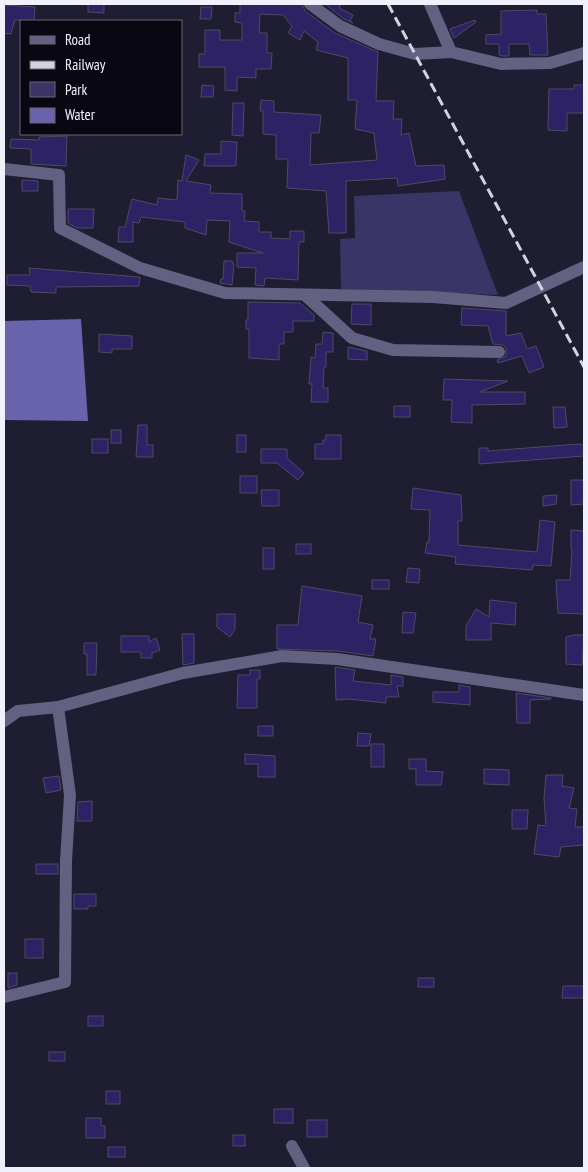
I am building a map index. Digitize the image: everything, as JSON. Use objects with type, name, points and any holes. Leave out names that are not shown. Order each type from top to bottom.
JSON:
[{"type":"street","points":[[310,4],[340,26],[379,44],[415,54],[451,52],[502,64],[550,63],[584,54]]},
{"type":"street","points":[[430,4],[451,52]]},
{"type":"street","points":[[4,169],[59,174],[60,228],[140,268],[225,293],[414,296],[506,303],[584,269]]},
{"type":"street","points":[[305,295],[352,338],[393,350],[499,352]]},
{"type":"street","points":[[4,721],[18,711],[58,707],[183,673],[282,656],[347,660],[584,695]]},
{"type":"street","points":[[4,997],[65,982],[66,861],[70,795],[58,707]]},
{"type":"street","points":[[292,1146],[304,1168]]},
{"type":"green space","points":[[459,191],[498,295],[341,289],[340,239],[355,238],[354,196]]},
{"type":"water","points":[[81,319],[88,421],[4,420],[4,321]]},
{"type":"building","points":[[88,4],[104,4],[104,13],[88,12]]},
{"type":"building","points":[[240,4],[302,4],[305,11],[335,33],[378,52],[376,101],[394,101],[393,119],[402,119],[401,135],[409,133],[416,166],[444,165],[445,179],[398,186],[397,178],[346,181],[346,233],[329,233],[326,191],[287,188],[288,159],[276,159],[276,135],[263,134],[263,111],[260,111],[261,100],[274,101],[274,112],[321,115],[319,133],[311,133],[310,165],[377,160],[374,133],[355,129],[357,100],[348,100],[348,58],[316,50],[318,42],[304,31],[300,40],[288,33],[292,26],[283,15],[260,14],[259,33],[267,33],[267,53],[272,53],[271,69],[256,69],[256,78],[237,77],[237,91],[225,90],[225,67],[199,67],[199,54],[205,54],[205,30],[220,30],[220,40],[242,40],[242,23],[235,22],[235,13],[240,13]]},
{"type":"building","points":[[325,4],[341,4],[339,8],[353,15],[350,21],[353,23],[344,19]]},
{"type":"building","points":[[4,5],[35,7],[34,20],[15,20],[11,34],[4,33]]},
{"type":"building","points":[[201,7],[212,7],[211,19],[200,19]]},
{"type":"building","points":[[537,10],[537,14],[546,14],[548,55],[530,55],[529,44],[509,44],[509,56],[502,56],[499,55],[499,44],[486,44],[486,35],[501,34],[501,11]]},
{"type":"building","points":[[475,20],[476,22],[454,38],[450,29]]},
{"type":"building","points":[[202,85],[214,86],[213,97],[201,97]]},
{"type":"building","points":[[574,85],[584,85],[584,113],[567,113],[567,131],[548,130],[549,89],[574,89]]},
{"type":"building","points":[[233,103],[244,103],[243,136],[232,135]]},
{"type":"building","points":[[67,136],[66,166],[31,164],[31,149],[10,148],[11,139],[39,140],[39,137]]},
{"type":"building","points":[[221,141],[237,142],[236,166],[204,166],[205,154],[221,154]]},
{"type":"building","points":[[186,155],[199,160],[186,181],[211,185],[210,193],[242,194],[242,211],[245,211],[244,221],[259,222],[259,232],[271,232],[271,238],[290,239],[290,231],[304,231],[304,242],[299,242],[298,280],[265,278],[264,286],[255,285],[256,268],[237,267],[237,253],[263,253],[229,242],[230,221],[207,220],[206,235],[185,228],[185,222],[141,217],[139,223],[133,222],[133,242],[118,242],[119,227],[125,227],[132,199],[157,205],[158,198],[177,200],[178,180],[182,181]]},
{"type":"building","points":[[22,180],[38,181],[38,191],[22,191]]},
{"type":"building","points":[[68,209],[94,209],[93,228],[77,228],[68,223]]},
{"type":"building","points":[[224,261],[232,261],[234,265],[232,285],[220,283],[221,279],[223,279]]},
{"type":"building","points":[[29,268],[140,277],[139,286],[56,287],[56,293],[31,292],[30,286],[7,285],[7,275],[30,275]]},
{"type":"building","points":[[248,302],[300,303],[314,315],[314,321],[293,321],[293,332],[284,332],[284,344],[279,344],[279,360],[249,358],[249,329],[246,329]]},
{"type":"building","points":[[352,304],[371,304],[371,325],[351,324]]},
{"type":"building","points":[[462,308],[506,311],[506,336],[521,333],[527,349],[536,346],[544,367],[529,373],[522,356],[498,363],[497,360],[506,356],[506,348],[503,345],[493,344],[488,326],[461,325]]},
{"type":"building","points":[[323,332],[333,333],[333,352],[326,352],[326,367],[324,367],[323,388],[328,388],[328,402],[311,402],[312,384],[309,384],[311,357],[315,358],[316,344],[322,344]]},
{"type":"building","points":[[99,334],[132,336],[132,349],[112,349],[112,353],[99,352]]},
{"type":"building","points":[[348,347],[367,351],[367,360],[348,359]]},
{"type":"building","points":[[444,379],[508,381],[480,392],[525,392],[525,404],[472,405],[472,423],[451,422],[452,400],[443,400]]},
{"type":"building","points":[[394,406],[410,406],[410,417],[394,417]]},
{"type":"building","points":[[553,407],[565,407],[567,427],[554,428]]},
{"type":"building","points":[[138,425],[147,425],[147,445],[153,445],[153,457],[136,457]]},
{"type":"building","points":[[111,430],[121,430],[121,443],[111,443]]},
{"type":"building","points":[[237,435],[246,435],[246,452],[237,452]]},
{"type":"building","points":[[326,435],[341,435],[341,459],[315,459],[315,444],[323,444],[323,440],[326,440]]},
{"type":"building","points":[[92,439],[108,439],[108,453],[92,453]]},
{"type":"building","points":[[584,445],[584,456],[479,464],[479,448],[488,448],[488,451]]},
{"type":"building","points":[[261,449],[287,449],[287,458],[304,473],[298,480],[277,463],[261,463]]},
{"type":"building","points":[[240,476],[257,476],[257,493],[240,493]]},
{"type":"building","points":[[571,480],[584,480],[584,504],[571,505]]},
{"type":"building","points":[[413,488],[461,495],[462,521],[458,521],[458,545],[537,552],[540,520],[555,522],[551,566],[533,565],[532,570],[455,564],[456,557],[425,553],[427,542],[429,542],[430,510],[411,509]]},
{"type":"building","points":[[261,490],[279,490],[279,506],[262,506]]},
{"type":"building","points":[[557,495],[556,504],[543,506],[543,496]]},
{"type":"building","points":[[571,530],[584,531],[584,614],[558,613],[556,580],[570,580]]},
{"type":"building","points":[[296,544],[311,544],[311,554],[296,554]]},
{"type":"building","points":[[263,548],[274,548],[274,569],[263,569]]},
{"type":"building","points":[[408,568],[420,569],[419,583],[406,582]]},
{"type":"building","points":[[372,580],[389,580],[389,589],[372,589]]},
{"type":"building","points":[[302,586],[362,596],[358,622],[373,625],[370,639],[376,639],[373,656],[338,651],[277,649],[277,625],[298,625]]},
{"type":"building","points":[[490,600],[516,603],[515,625],[491,623],[491,640],[466,640],[466,626],[476,609],[489,617]]},
{"type":"building","points":[[403,612],[416,613],[413,633],[402,633]]},
{"type":"building","points":[[217,614],[235,614],[235,629],[230,637],[217,627]]},
{"type":"building","points":[[182,634],[194,634],[194,663],[183,665]]},
{"type":"building","points":[[584,635],[582,665],[566,664],[566,637]]},
{"type":"building","points":[[121,636],[149,636],[149,642],[156,638],[160,650],[152,653],[152,658],[141,658],[141,652],[121,652]]},
{"type":"building","points":[[84,643],[97,643],[96,675],[87,675],[87,654],[84,654]]},
{"type":"building","points":[[335,667],[355,670],[353,681],[391,685],[391,675],[403,677],[403,686],[397,686],[399,697],[386,697],[386,703],[350,699],[336,700]]},
{"type":"building","points":[[250,670],[260,670],[260,679],[257,679],[257,708],[237,708],[238,675],[250,675]]},
{"type":"building","points":[[459,685],[470,687],[470,705],[433,702],[433,692],[459,692]]},
{"type":"building","points":[[516,693],[551,699],[530,700],[530,723],[517,723]]},
{"type":"building","points":[[258,726],[273,726],[273,736],[258,736]]},
{"type":"building","points":[[358,733],[371,734],[369,746],[357,746]]},
{"type":"building","points":[[371,744],[384,744],[384,767],[371,767]]},
{"type":"building","points":[[245,754],[275,756],[275,777],[258,777],[258,764],[245,764]]},
{"type":"building","points":[[409,759],[426,759],[426,771],[443,772],[441,785],[416,785],[416,769],[409,769]]},
{"type":"building","points":[[484,769],[509,770],[509,785],[484,784]]},
{"type":"building","points":[[546,775],[563,775],[562,786],[574,788],[569,808],[577,809],[575,827],[584,827],[584,845],[561,847],[559,857],[534,854],[538,825],[546,826],[544,798]]},
{"type":"building","points":[[59,776],[61,790],[46,793],[43,778]]},
{"type":"building","points":[[92,801],[92,821],[77,821],[78,802]]},
{"type":"building","points":[[512,810],[528,810],[527,829],[512,829]]},
{"type":"building","points":[[36,864],[58,864],[58,874],[36,874]]},
{"type":"building","points":[[74,894],[96,894],[96,906],[88,906],[88,909],[74,909]]},
{"type":"building","points":[[25,939],[43,939],[43,958],[25,958]]},
{"type":"building","points":[[8,973],[17,973],[17,985],[8,988]]},
{"type":"building","points":[[418,978],[434,978],[434,987],[418,987]]},
{"type":"building","points":[[563,986],[584,986],[584,998],[562,998]]},
{"type":"building","points":[[88,1016],[103,1016],[103,1026],[88,1026]]},
{"type":"building","points":[[49,1052],[65,1052],[65,1061],[49,1061]]},
{"type":"building","points":[[106,1091],[120,1091],[120,1104],[106,1104]]},
{"type":"building","points":[[274,1109],[293,1109],[293,1123],[274,1123]]},
{"type":"building","points":[[86,1118],[101,1118],[101,1126],[105,1126],[105,1138],[86,1138]]},
{"type":"building","points":[[307,1120],[327,1120],[327,1137],[307,1137]]},
{"type":"building","points":[[233,1135],[245,1135],[245,1146],[233,1146]]},
{"type":"building","points":[[108,1147],[125,1147],[125,1157],[108,1157]]},
{"type":"railway","points":[[388,4],[584,367]]}]
